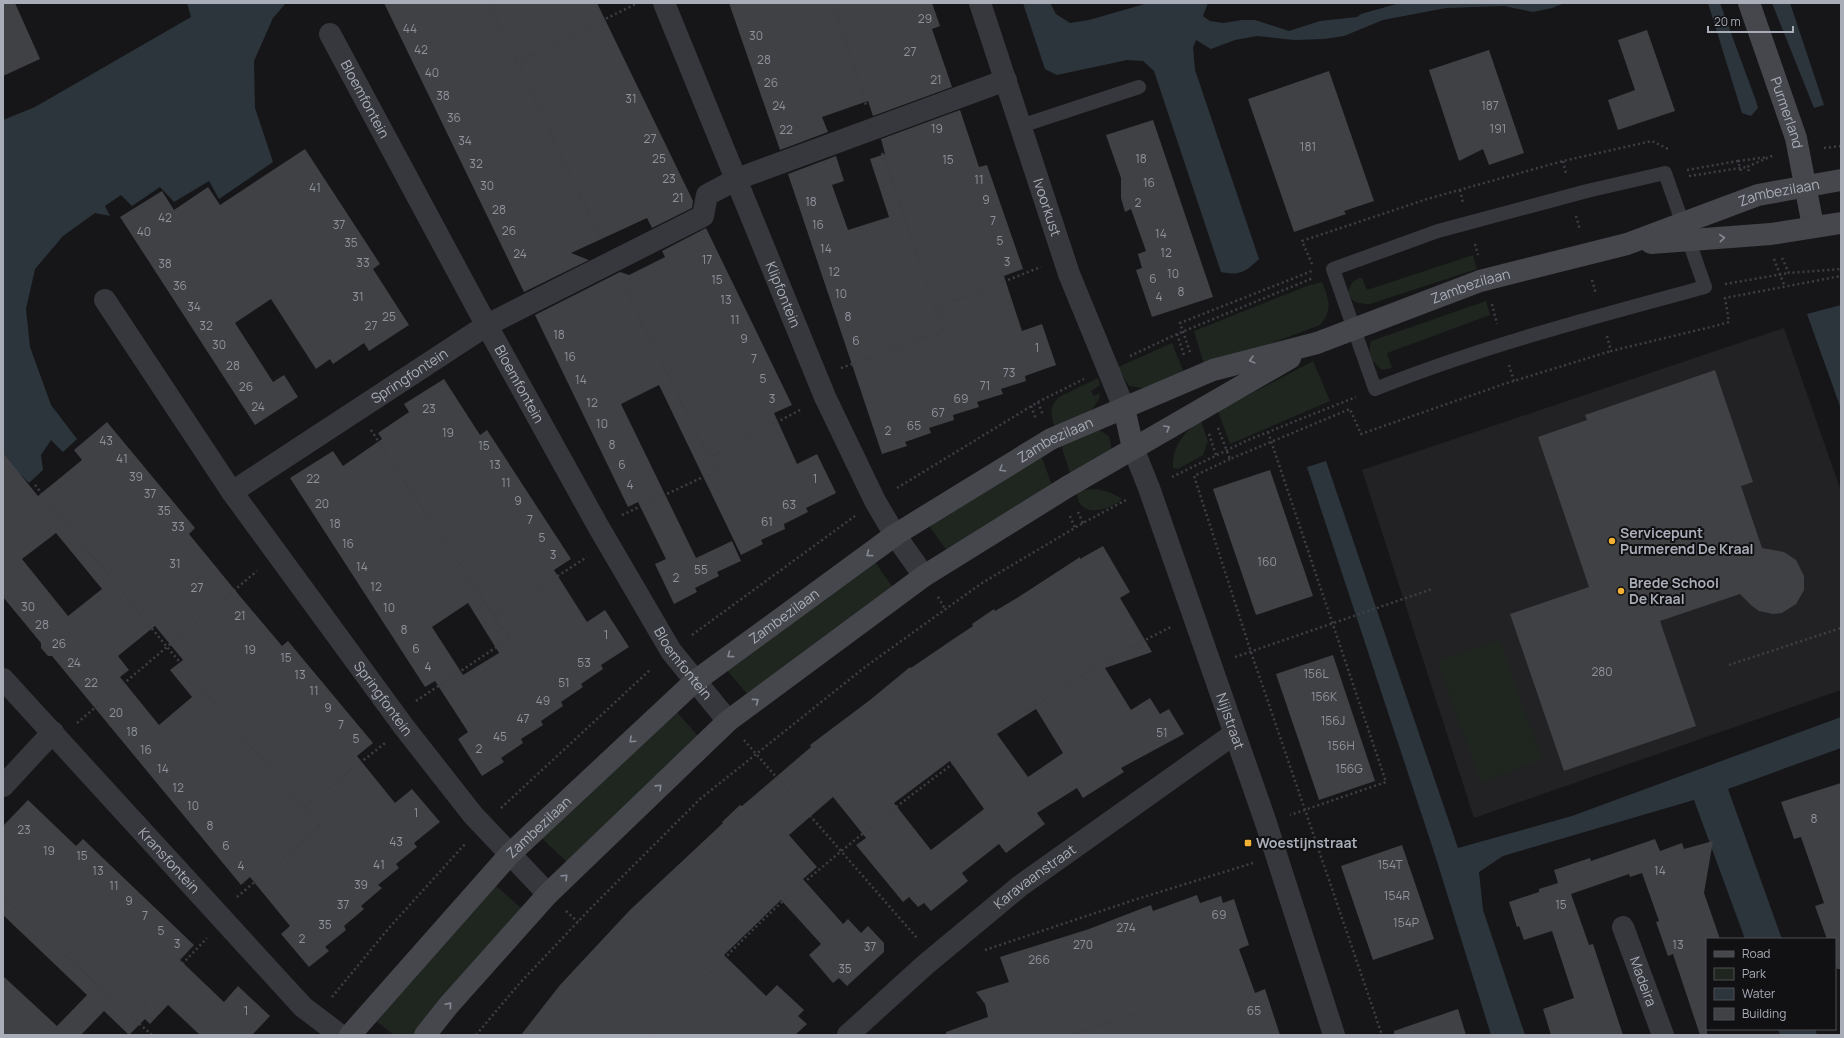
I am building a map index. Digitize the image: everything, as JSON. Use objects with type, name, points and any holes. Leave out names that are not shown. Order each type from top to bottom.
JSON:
[{"type":"street","name":"Klipfontein","points":[[664,3],[818,376],[825,397],[875,501],[895,535],[924,576]]},
{"type":"street","name":"Ivoorkust","points":[[980,3],[1064,258],[1124,408]]},
{"type":"street","name":"Purmerland","points":[[1749,3],[1796,138],[1804,187],[1813,226]]},
{"type":"street","name":"Bloemfontein","points":[[330,34],[487,325],[603,535],[671,651],[694,682],[728,721]]},
{"type":"street","points":[[737,179],[873,127],[1006,80]]},
{"type":"street","name":"Springfontein","points":[[232,492],[487,325],[703,216],[707,196],[737,179]]},
{"type":"street","name":"Zambezilaan","points":[[1685,232],[1758,195],[1841,180]]},
{"type":"street","name":"Zambezilaan","points":[[350,1035],[510,854],[694,682],[895,535],[1052,439],[1213,370],[1317,343],[1480,281],[1627,244],[1685,232],[1771,234],[1813,226],[1841,223]]},
{"type":"street","name":"Springfontein","points":[[105,300],[232,492],[400,721],[473,815],[548,894]]},
{"type":"street","name":"Zambezilaan","points":[[425,1035],[448,1006],[548,894],[728,721],[924,576],[1133,448],[1317,343]]},
{"type":"street","name":"Nijlstraat","points":[[1124,408],[1133,448],[1149,488],[1266,823],[1334,1035]]},
{"type":"street","name":"Kransfontein","points":[[3,679],[56,735],[303,1007],[340,1035]]},
{"type":"street","name":"Karavaanstraat","points":[[848,1035],[934,957],[1024,883],[1234,734]]},
{"type":"street","points":[[3,786],[56,735]]},
{"type":"street","name":"Madeira","points":[[1623,927],[1663,1035]]},
{"type":"lane","points":[[1020,126],[1139,87]]},
{"type":"lane","points":[[1665,173],[1705,287],[1602,315],[1433,366],[1376,389],[1353,330],[1333,269],[1438,232],[1572,195],[1665,173]]},
{"type":"path","points":[[489,3],[612,262],[706,452],[714,455],[825,397]]},
{"type":"path","points":[[517,62],[638,3]]},
{"type":"path","points":[[818,376],[943,331],[832,3]]},
{"type":"path","points":[[1563,161],[1611,351]]},
{"type":"path","points":[[1665,173],[1683,177],[1747,167]]},
{"type":"path","points":[[936,308],[1064,258]]},
{"type":"path","points":[[1705,287],[1789,273]]},
{"type":"path","points":[[1271,441],[1350,410],[1361,434],[1504,384],[1611,351],[1729,322],[1725,298],[1841,276]]},
{"type":"path","points":[[476,1035],[519,984],[594,904],[700,798],[865,667],[982,583],[1082,523],[1226,450],[1376,389]]},
{"type":"path","points":[[304,808],[400,721],[510,638],[494,617],[357,409]]},
{"type":"path","points":[[1266,823],[1386,782],[1334,623],[1268,432]]},
{"type":"path","points":[[494,617],[603,535],[716,471],[714,455]]},
{"type":"path","points":[[1230,459],[1194,476],[1251,652],[1382,1035]]},
{"type":"path","points":[[35,485],[167,647],[320,827],[221,917],[132,1017]]},
{"type":"path","points":[[56,735],[167,647],[277,554]]},
{"type":"path","points":[[1210,666],[1432,589]]},
{"type":"path","points":[[1026,711],[1111,657],[1144,639],[1193,616]]},
{"type":"path","points":[[1729,665],[1841,628]]},
{"type":"path","points":[[689,995],[791,894],[841,851],[906,798],[994,733]]},
{"type":"path","points":[[756,753],[934,957]]},
{"type":"path","points":[[967,930],[985,950],[1134,900],[1276,856]]},
{"type":"path","points":[[3,897],[152,1035]]},
{"type":"path","points":[[1072,1035],[1137,1013]]},
{"type":"path","points":[[651,1035],[656,1030]]},
{"type":"shaded area","name":"Brede School De Kraal","points":[[1784,328],[1841,491],[1841,690],[1474,818],[1362,470]]},
{"type":"green space","points":[[1473,255],[1477,269],[1370,304],[1356,302],[1349,294],[1352,283],[1358,279],[1362,278],[1367,290]]},
{"type":"green space","points":[[1322,282],[1328,299],[1328,309],[1324,320],[1320,325],[1205,368],[1194,331],[1307,286]]},
{"type":"green space","points":[[1486,301],[1490,315],[1387,353],[1392,368],[1382,370],[1371,357],[1371,341]]},
{"type":"green space","points":[[1172,343],[1185,375],[1142,388],[1129,386],[1118,367]]},
{"type":"green space","points":[[1313,361],[1330,401],[1230,444],[1218,411]]},
{"type":"green space","points":[[1098,378],[1100,385],[1091,391],[1094,396],[1100,393],[1099,399],[1091,411],[1056,430],[1053,421],[1052,409],[1059,397]]},
{"type":"green space","points":[[1201,421],[1208,441],[1203,455],[1178,469],[1173,468],[1173,460],[1180,440],[1189,430]]},
{"type":"green space","points":[[1099,430],[1109,436],[1111,446],[1110,451],[1071,476],[1061,445]]},
{"type":"green space","points":[[1041,455],[1053,488],[947,551],[927,523]]},
{"type":"green space","points":[[1096,489],[1109,492],[1121,498],[1121,500],[1101,510],[1087,509],[1082,506],[1078,500],[1077,492],[1080,490]]},
{"type":"green space","points":[[873,559],[893,588],[749,696],[724,667]]},
{"type":"green space","points":[[1500,640],[1542,760],[1480,782],[1438,661]]},
{"type":"green space","points":[[674,709],[700,738],[567,862],[537,834]]},
{"type":"green space","points":[[492,882],[522,909],[414,1035],[394,1035],[372,1018]]},
{"type":"water","points":[[187,3],[286,3],[273,18],[254,61],[255,108],[273,162],[219,199],[209,181],[174,202],[160,187],[132,206],[121,195],[105,206],[110,216],[95,213],[63,236],[35,269],[26,309],[30,347],[51,405],[77,439],[63,452],[51,440],[41,455],[43,470],[29,483],[9,463],[3,467],[3,120],[35,107],[191,17]]},
{"type":"water","points":[[1023,3],[1050,3],[1056,14],[1070,23],[1089,20],[1148,3],[1208,3],[1203,16],[1210,21],[1223,23],[1242,20],[1255,20],[1289,31],[1320,21],[1357,17],[1361,14],[1400,3],[1565,3],[1552,8],[1533,12],[1504,6],[1446,8],[1383,20],[1344,36],[1324,39],[1294,40],[1257,36],[1235,40],[1211,49],[1196,40],[1193,48],[1195,70],[1259,259],[1242,272],[1228,273],[1221,272],[1154,71],[1143,61],[1127,60],[1057,75],[1045,69]]},
{"type":"water","points":[[1708,3],[1720,3],[1758,108],[1751,116],[1742,113]]},
{"type":"water","points":[[1772,3],[1790,3],[1824,105],[1814,108]]},
{"type":"water","points":[[1841,305],[1841,409],[1807,314]]},
{"type":"water","points":[[1326,461],[1458,848],[1572,816],[1841,717],[1841,748],[1728,789],[1782,938],[1745,938],[1694,800],[1503,856],[1479,872],[1483,910],[1525,1035],[1491,1035],[1435,855],[1307,467]]},
{"type":"water","points":[[1778,1030],[1815,1030],[1817,1035],[1780,1035]]},
{"type":"building","points":[[3,3],[15,3],[40,59],[3,76]]},
{"type":"building","points":[[384,3],[597,3],[693,201],[692,208],[652,228],[647,218],[571,253],[589,260],[524,292]]},
{"type":"building","points":[[729,3],[932,3],[940,26],[932,29],[952,87],[873,116],[868,101],[822,117],[828,132],[780,150]]},
{"type":"building","points":[[1647,30],[1675,111],[1618,130],[1608,100],[1635,90],[1618,40]]},
{"type":"building","points":[[1489,50],[1524,153],[1489,165],[1483,149],[1459,161],[1429,70]]},
{"type":"building","points":[[1329,71],[1374,201],[1344,211],[1346,214],[1294,232],[1248,99]]},
{"type":"building","points":[[960,110],[979,167],[987,165],[1023,269],[1004,276],[1022,331],[1042,324],[1056,365],[1025,376],[1026,381],[1001,389],[1003,394],[977,402],[979,407],[953,415],[954,420],[929,428],[931,433],[905,442],[907,446],[882,454],[788,174],[836,156],[844,181],[832,185],[848,230],[889,217],[870,159],[885,154],[881,139]]},
{"type":"building","points":[[1153,120],[1213,297],[1152,317],[1136,270],[1142,268],[1138,254],[1146,251],[1131,209],[1125,212],[1121,198],[1121,178],[1106,135]]},
{"type":"building","points":[[305,149],[380,264],[373,269],[409,325],[369,351],[364,343],[333,364],[330,359],[316,369],[271,299],[235,323],[273,382],[284,375],[298,397],[255,425],[120,217],[162,191],[174,210],[208,187],[220,205]]},
{"type":"building","points":[[706,228],[792,405],[774,413],[797,464],[817,454],[836,493],[806,508],[808,512],[784,524],[785,529],[761,540],[763,544],[741,555],[659,385],[621,404],[696,558],[732,541],[741,561],[717,572],[719,576],[695,588],[697,592],[674,604],[655,564],[666,559],[638,502],[628,507],[535,315],[620,272],[629,275],[665,257],[662,251]]},
{"type":"building","points":[[1715,370],[1753,482],[1741,486],[1762,548],[1784,552],[1796,560],[1804,576],[1804,590],[1796,604],[1782,613],[1773,614],[1759,611],[1740,594],[1660,621],[1696,726],[1564,771],[1510,614],[1589,587],[1538,437],[1587,420],[1585,415]]},
{"type":"building","points":[[444,379],[480,435],[487,430],[571,559],[554,570],[587,622],[605,610],[629,647],[601,665],[603,669],[581,684],[583,687],[561,702],[563,706],[541,721],[543,725],[521,739],[523,743],[501,758],[504,762],[482,776],[458,739],[468,732],[435,681],[425,687],[290,478],[333,451],[343,466],[382,439],[378,433],[409,412],[404,404]],"holes":[[[468,603],[499,653],[463,675],[432,627]]]},
{"type":"building","points":[[107,422],[195,528],[189,534],[239,595],[282,646],[288,641],[373,743],[357,756],[395,803],[412,789],[440,822],[414,843],[417,847],[396,864],[399,868],[378,885],[382,888],[361,906],[364,909],[344,926],[346,930],[325,947],[329,951],[309,967],[281,934],[290,926],[250,877],[241,885],[52,656],[48,656],[41,648],[41,643],[3,597],[3,453],[38,496],[82,460],[74,450]],"holes":[[[56,533],[102,589],[68,616],[22,559]],[[155,626],[183,660],[170,670],[192,697],[159,725],[120,677],[129,670],[118,656]]]},
{"type":"building","points":[[1270,470],[1313,596],[1256,615],[1213,489]]},
{"type":"building","points":[[1103,546],[1130,592],[1120,598],[1152,652],[1105,668],[1131,710],[1150,698],[1160,714],[1169,709],[1184,734],[1121,768],[1124,772],[1083,798],[1077,788],[1037,813],[1045,824],[1006,853],[999,844],[962,873],[968,881],[931,911],[924,903],[918,907],[909,897],[903,902],[856,845],[866,838],[833,797],[789,835],[817,867],[803,879],[843,924],[848,919],[861,933],[868,926],[884,943],[884,952],[847,986],[839,978],[833,983],[809,955],[821,944],[781,900],[724,955],[766,996],[777,985],[804,1010],[798,1016],[807,1024],[795,1035],[521,1035],[560,985],[630,910],[723,823],[722,822],[740,805],[742,806],[811,747],[810,745],[870,700],[910,667],[911,668],[973,626],[972,624],[994,609],[995,611],[1017,598],[1080,557],[1080,559]],"holes":[[[1036,709],[1063,753],[1028,777],[997,734]],[[950,761],[984,809],[931,850],[894,803]]]},
{"type":"building","points":[[1333,655],[1375,781],[1319,800],[1276,674]]},
{"type":"building","points":[[1841,783],[1841,969],[1837,969],[1836,966],[1836,938],[1827,938],[1815,906],[1824,903],[1801,837],[1794,839],[1781,802]]},
{"type":"building","points":[[28,800],[76,846],[83,839],[194,945],[180,960],[224,1002],[238,986],[270,1016],[252,1035],[200,1035],[168,1005],[150,1024],[145,1019],[129,1035],[104,1011],[81,1035],[3,1035],[3,976],[57,1026],[87,995],[3,915],[3,826]]},
{"type":"building","points":[[1655,839],[1660,851],[1682,843],[1684,849],[1713,841],[1704,893],[1720,938],[1706,938],[1707,1035],[1700,1035],[1673,954],[1668,956],[1656,922],[1659,921],[1642,873],[1630,877],[1629,874],[1571,894],[1589,945],[1593,944],[1623,1035],[1551,1035],[1543,1009],[1574,998],[1552,931],[1524,940],[1519,926],[1517,927],[1509,902],[1539,892],[1539,889],[1558,883],[1554,870],[1590,858],[1591,861]]},
{"type":"building","points":[[1402,845],[1434,939],[1373,960],[1341,866]]},
{"type":"building","points":[[1197,895],[1200,903],[1221,896],[1223,903],[1234,899],[1249,945],[1239,949],[1255,993],[1265,989],[1280,1035],[946,1035],[946,1032],[988,1017],[985,1004],[976,992],[1009,982],[1000,957],[1089,929],[1151,905],[1153,911]]},
{"type":"building","points":[[1458,1009],[1466,1035],[1394,1035],[1394,1031]]},
{"type":"place","name":"Servicepunt Purmerend De Kraal","points":[[1612,541]]},
{"type":"place","name":"Brede School De Kraal","points":[[1621,591]]},
{"type":"place","name":"Woestijnstraat","points":[[1248,843]]}]
